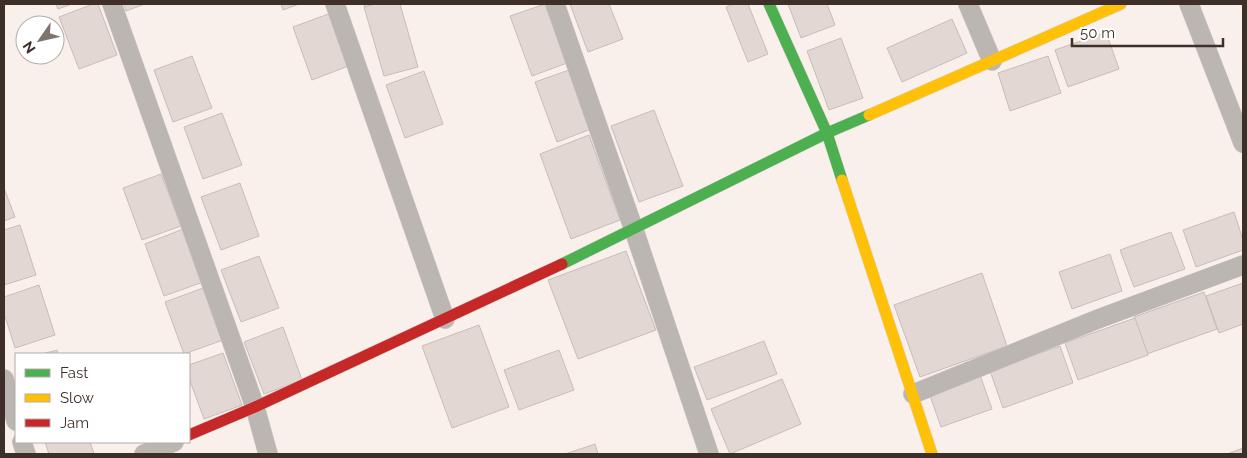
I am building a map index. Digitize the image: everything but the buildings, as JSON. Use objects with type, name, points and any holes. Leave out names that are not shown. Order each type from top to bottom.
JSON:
[{"type":"street","points":[[112,4],[255,407],[268,454]]},
{"type":"street","points":[[335,4],[445,319]]},
{"type":"street","points":[[555,4],[634,230],[709,454]]},
{"type":"street","points":[[769,4],[827,133],[932,454]]},
{"type":"street","points":[[968,4],[992,62]]},
{"type":"street","points":[[190,435],[255,407],[634,230],[827,133],[1121,4]]},
{"type":"street","points":[[1189,4],[1243,143]]},
{"type":"street","points":[[912,394],[1098,319],[1243,265]]},
{"type":"street","points":[[4,379],[15,418]]},
{"type":"street","points":[[144,454],[172,443]]},
{"type":"traffic: fast","points":[[769,4],[827,133],[842,180]]},
{"type":"traffic: fast","points":[[562,264],[827,133],[869,115]]},
{"type":"traffic: slow","points":[[869,115],[1121,4]]},
{"type":"traffic: slow","points":[[842,180],[932,454]]},
{"type":"traffic: jam","points":[[190,435],[255,407],[562,264]]}]
